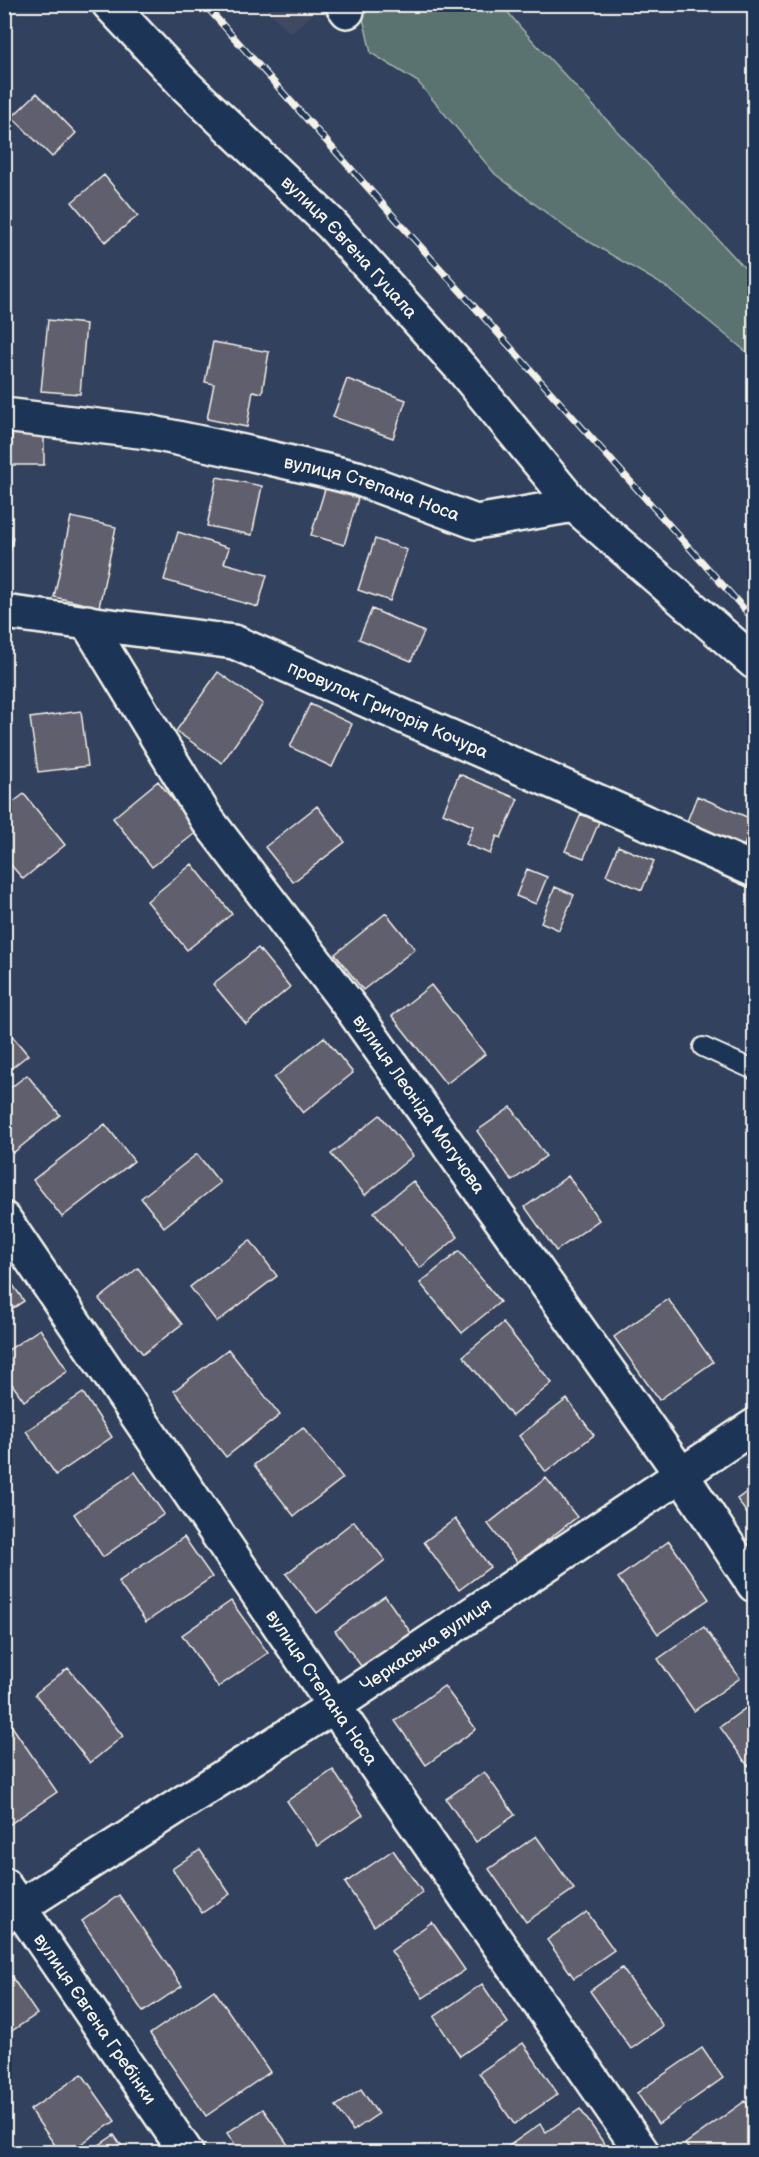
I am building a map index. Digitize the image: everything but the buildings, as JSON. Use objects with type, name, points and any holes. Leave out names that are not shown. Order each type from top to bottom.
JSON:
[{"type":"street","name":"вулиця Євгена Гуцала","points":[[109,4],[185,85],[331,224],[463,370],[574,505]]},
{"type":"street","name":"вулиця Степана Носа","points":[[4,415],[148,432],[272,458],[357,478],[476,522],[574,505]]},
{"type":"street","points":[[574,505],[754,662]]},
{"type":"street","name":"провулок Григорія Кочура","points":[[4,612],[234,642],[754,870]]},
{"type":"street","name":"вулиця Леоніда Могучова","points":[[87,622],[206,819],[354,1012],[681,1474],[754,1585]]},
{"type":"street","name":"вулиця Степана Носа","points":[[4,1219],[334,1706],[642,2152]]},
{"type":"street","name":"Черкаська вулиця","points":[[9,1903],[334,1706],[754,1426]]},
{"type":"street","name":"вулиця Євгена Гребінки","points":[[9,1903],[186,2152]]},
{"type":"lane","points":[[703,1047],[754,1070]]},
{"type":"shaded area","points":[[320,4],[322,6],[290,34],[264,5]]},
{"type":"green space","points":[[360,5],[502,5],[754,278],[754,358],[668,288],[569,230],[495,174],[418,82],[371,53]]},
{"type":"railway","points":[[204,4],[754,620]]}]
